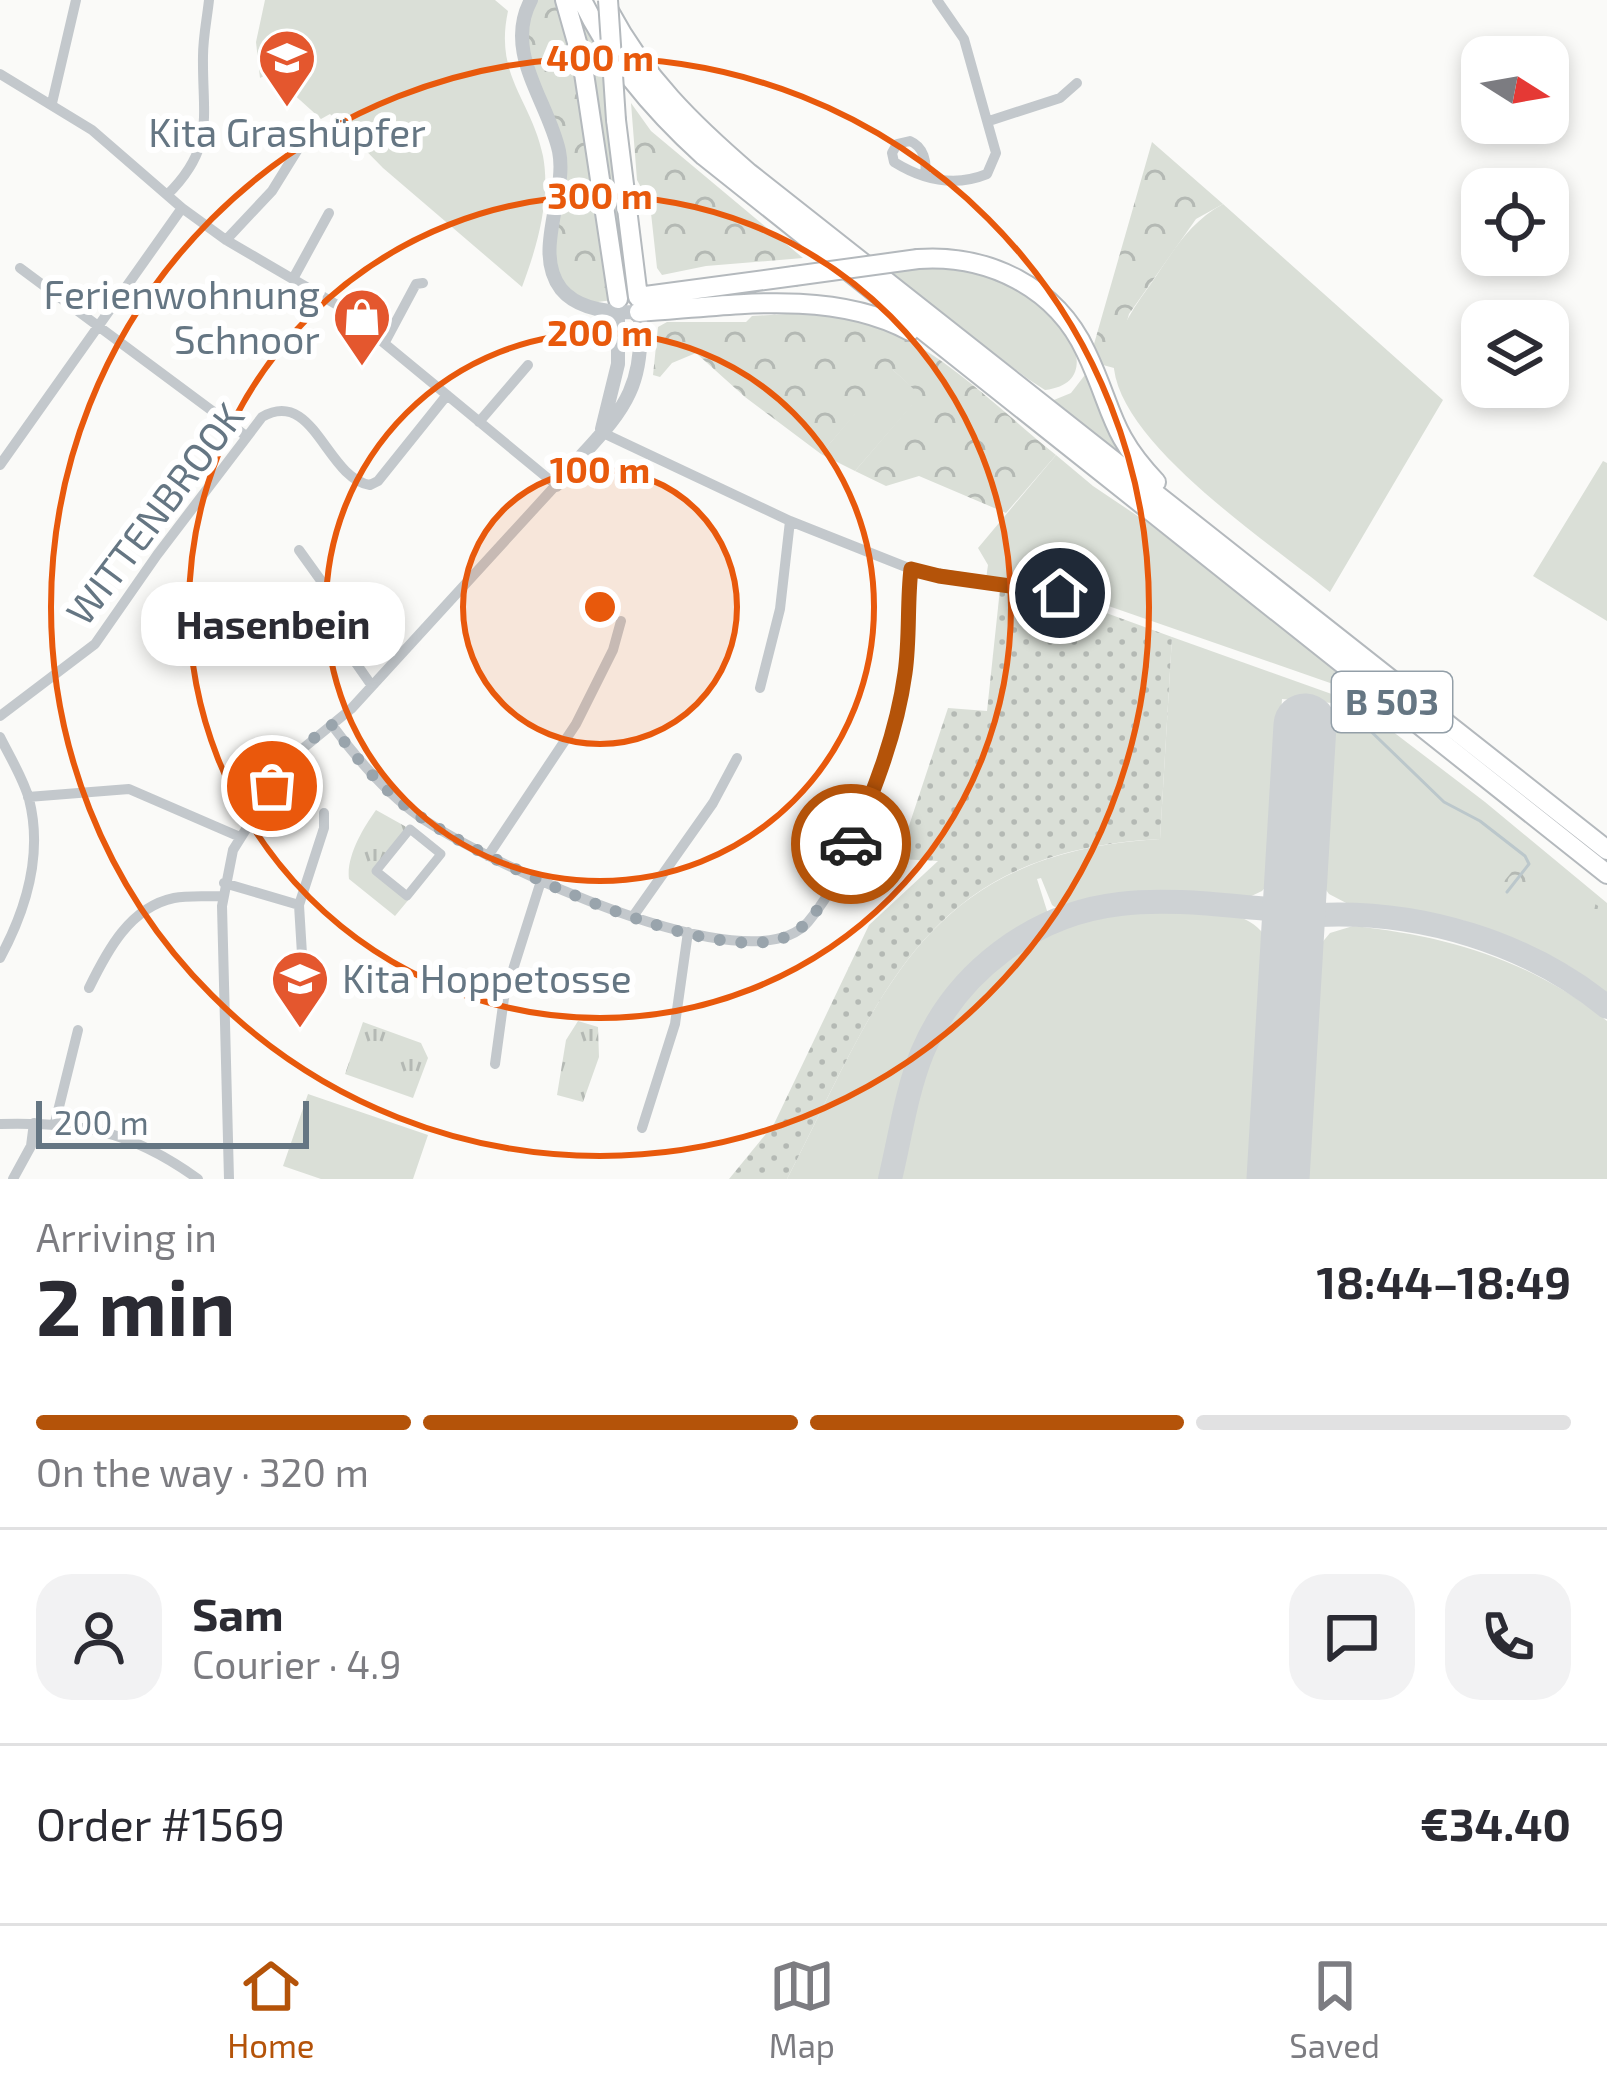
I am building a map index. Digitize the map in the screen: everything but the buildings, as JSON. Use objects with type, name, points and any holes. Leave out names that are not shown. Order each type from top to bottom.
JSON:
[{"type":"highway","points":[[566,0],[582,60],[628,305]]},
{"type":"highway","name":"B 503","points":[[581,0],[630,80],[681,135],[1607,874]]},
{"type":"highway","points":[[606,0],[628,305]]},
{"type":"highway","name":"B 503","points":[[606,0],[640,64],[670,101],[717,145],[1607,850]]},
{"type":"highway","points":[[628,305],[918,259],[952,258],[986,265],[1018,279],[1052,304],[1083,346],[1109,416],[1130,455],[1192,520]]},
{"type":"highway","points":[[628,305],[841,307],[882,317],[961,362]]},
{"type":"street","points":[[52,103],[76,0]]},
{"type":"street","points":[[167,195],[193,165],[206,128],[203,60],[209,0]]},
{"type":"street","points":[[229,1179],[224,890],[240,837],[290,759],[373,686],[622,411],[634,386],[641,353],[628,305],[589,305],[567,295],[550,261],[562,182],[559,152],[522,52],[525,11],[531,0]]},
{"type":"street","points":[[925,175],[956,182],[987,174],[997,153],[961,32],[937,0]]},
{"type":"street","points":[[0,74],[92,130],[226,240],[294,277],[385,342],[556,485]]},
{"type":"street","points":[[989,121],[1060,98],[1077,83]]},
{"type":"street","points":[[226,240],[272,191],[298,149]]},
{"type":"street","points":[[0,464],[182,208]]},
{"type":"street","points":[[294,277],[329,213]]},
{"type":"street","points":[[20,268],[246,436]]},
{"type":"street","points":[[385,342],[416,284],[423,283]]},
{"type":"street","points":[[478,422],[528,365]]},
{"type":"street","name":"WITTENBROOK","points":[[0,716],[95,644],[246,436],[268,413],[292,411],[355,480],[370,485],[447,395]]},
{"type":"street","points":[[601,432],[790,521],[911,569],[1060,593]]},
{"type":"street","points":[[760,688],[781,609],[790,521]]},
{"type":"street","points":[[299,550],[327,589],[344,646],[373,686]]},
{"type":"street","points":[[332,725],[404,804],[488,856],[541,881],[688,932],[743,944],[780,940],[808,922],[875,786],[905,672],[911,569]]},
{"type":"street","points":[[488,856],[576,724],[613,650],[621,621]]},
{"type":"street","points":[[0,737],[28,797],[33,849],[25,907],[0,958]]},
{"type":"street","points":[[634,916],[712,803],[737,758]]},
{"type":"street","points":[[28,797],[128,789],[240,837]]},
{"type":"street","points":[[304,1003],[299,905],[324,829],[324,813]]},
{"type":"street","points":[[410,829],[441,854],[407,896],[376,871],[410,829]]},
{"type":"street","points":[[495,1064],[504,998],[541,881]]},
{"type":"street","points":[[89,988],[121,933],[144,910],[178,897],[224,890],[299,905]]},
{"type":"street","points":[[642,1128],[675,1024],[688,932]]},
{"type":"street","points":[[55,1123],[78,1030]]},
{"type":"street","points":[[13,1179],[31,1146],[34,1123]]},
{"type":"street","points":[[0,1124],[55,1123],[98,1129],[155,1149],[198,1179]]},
{"type":"green space","points":[[265,0],[495,0],[508,11],[506,53],[537,136],[545,172],[541,223],[522,287],[383,168],[330,114],[321,119],[270,73],[260,78],[256,42]]},
{"type":"green space","points":[[531,0],[565,0],[618,299],[580,301],[553,273],[562,182],[522,30]]},
{"type":"green space","points":[[575,5],[604,50],[627,291]]},
{"type":"green space","points":[[631,103],[651,131],[803,258],[706,266],[662,275],[657,268],[650,204],[637,180]]},
{"type":"green space","points":[[1152,142],[1223,204],[1196,219],[1129,314],[1114,368],[1103,365],[1094,344]]},
{"type":"green space","points":[[1223,204],[1443,400],[1330,592],[1238,521],[1171,461],[1124,399],[1114,369],[1120,335],[1137,303],[1190,230]]},
{"type":"green space","points":[[957,262],[1018,287],[1048,307],[1075,349],[1073,375],[1063,385],[1045,390],[894,277],[894,270]]},
{"type":"green space","points":[[803,313],[860,319],[914,343],[1056,455],[1006,513],[919,476],[886,486],[855,471],[920,395],[893,370],[821,454],[696,353],[672,363],[660,377],[653,375],[658,327],[667,322],[746,322],[752,316]]},
{"type":"green space","points":[[892,369],[921,395],[855,471],[821,454]]},
{"type":"green space","points":[[1088,371],[1145,478],[1049,402],[1071,393]]},
{"type":"green space","points":[[1056,455],[1366,690],[1365,699],[1094,601],[1055,589],[986,579],[988,565],[978,548]]},
{"type":"green space","points":[[1603,461],[1607,463],[1607,621],[1533,576]]},
{"type":"green space","points":[[1000,589],[1057,595],[1172,637],[1160,839],[1080,850],[1015,871],[963,904],[920,945],[884,994],[787,1179],[729,1179],[774,1124],[869,925],[938,861],[898,859],[948,708],[987,711]]},
{"type":"green space","points":[[1172,637],[1354,702],[1485,802],[1607,903],[1607,994],[1569,966],[1465,921],[1350,905],[1329,894],[1321,883],[1332,703],[1282,699],[1271,881],[1262,891],[1245,899],[1141,894],[1095,899],[1059,910],[1052,905],[1041,878],[1037,879],[1048,914],[975,965],[949,993],[930,1024],[903,1094],[881,1179],[787,1179],[884,994],[920,945],[962,904],[1015,872],[1080,850],[1160,839]]},
{"type":"green space","points":[[376,810],[410,829],[377,870],[410,898],[395,916],[349,879],[353,852]]},
{"type":"green space","points":[[1525,856],[1607,912],[1607,929],[1529,879],[1518,908],[1499,903],[1501,885]]},
{"type":"green space","points":[[1142,911],[1229,914],[1245,919],[1267,940],[1252,1179],[900,1179],[926,1071],[960,1007],[983,981],[1039,940],[1071,926]]},
{"type":"green space","points":[[1353,926],[1422,936],[1487,954],[1549,982],[1607,1021],[1607,1179],[1302,1179],[1315,951],[1330,933]]},
{"type":"green space","points":[[578,1021],[598,1027],[599,1057],[583,1102],[557,1095],[566,1040]]},
{"type":"green space","points":[[363,1022],[421,1043],[428,1058],[413,1098],[345,1074]]},
{"type":"green space","points":[[308,1094],[428,1135],[413,1179],[321,1179],[283,1166]]},
{"type":"waterway","points":[[1354,715],[1444,802],[1480,821],[1525,856],[1529,864],[1507,892]]},
{"type":"taxiway","points":[[890,1179],[912,1084],[937,1024],[977,973],[1028,934],[1088,910],[1138,902],[1268,909],[1285,931],[1289,979]]},
{"type":"taxiway","points":[[1293,959],[1302,930],[1317,915],[1395,918],[1507,948],[1576,984],[1607,1007]]},
{"type":"runway","points":[[1278,1179],[1305,725]]},
{"type":"way so far","points":[[272,786],[300,748],[332,725],[404,804],[476,850],[634,916],[743,944],[780,940],[808,922],[851,844]]},
{"type":"place","name":"Kita Grashüpfer","points":[[287,109]]},
{"type":"place","name":"Ferienwohnung Schnoor","points":[[362,368]]},
{"type":"place","name":"Hasenbein","points":[[272,786]]},
{"type":"place","name":"Kita Hoppetosse","points":[[300,1030]]},
{"type":"route","points":[[851,844],[900,704],[911,569],[1060,593]]}]
